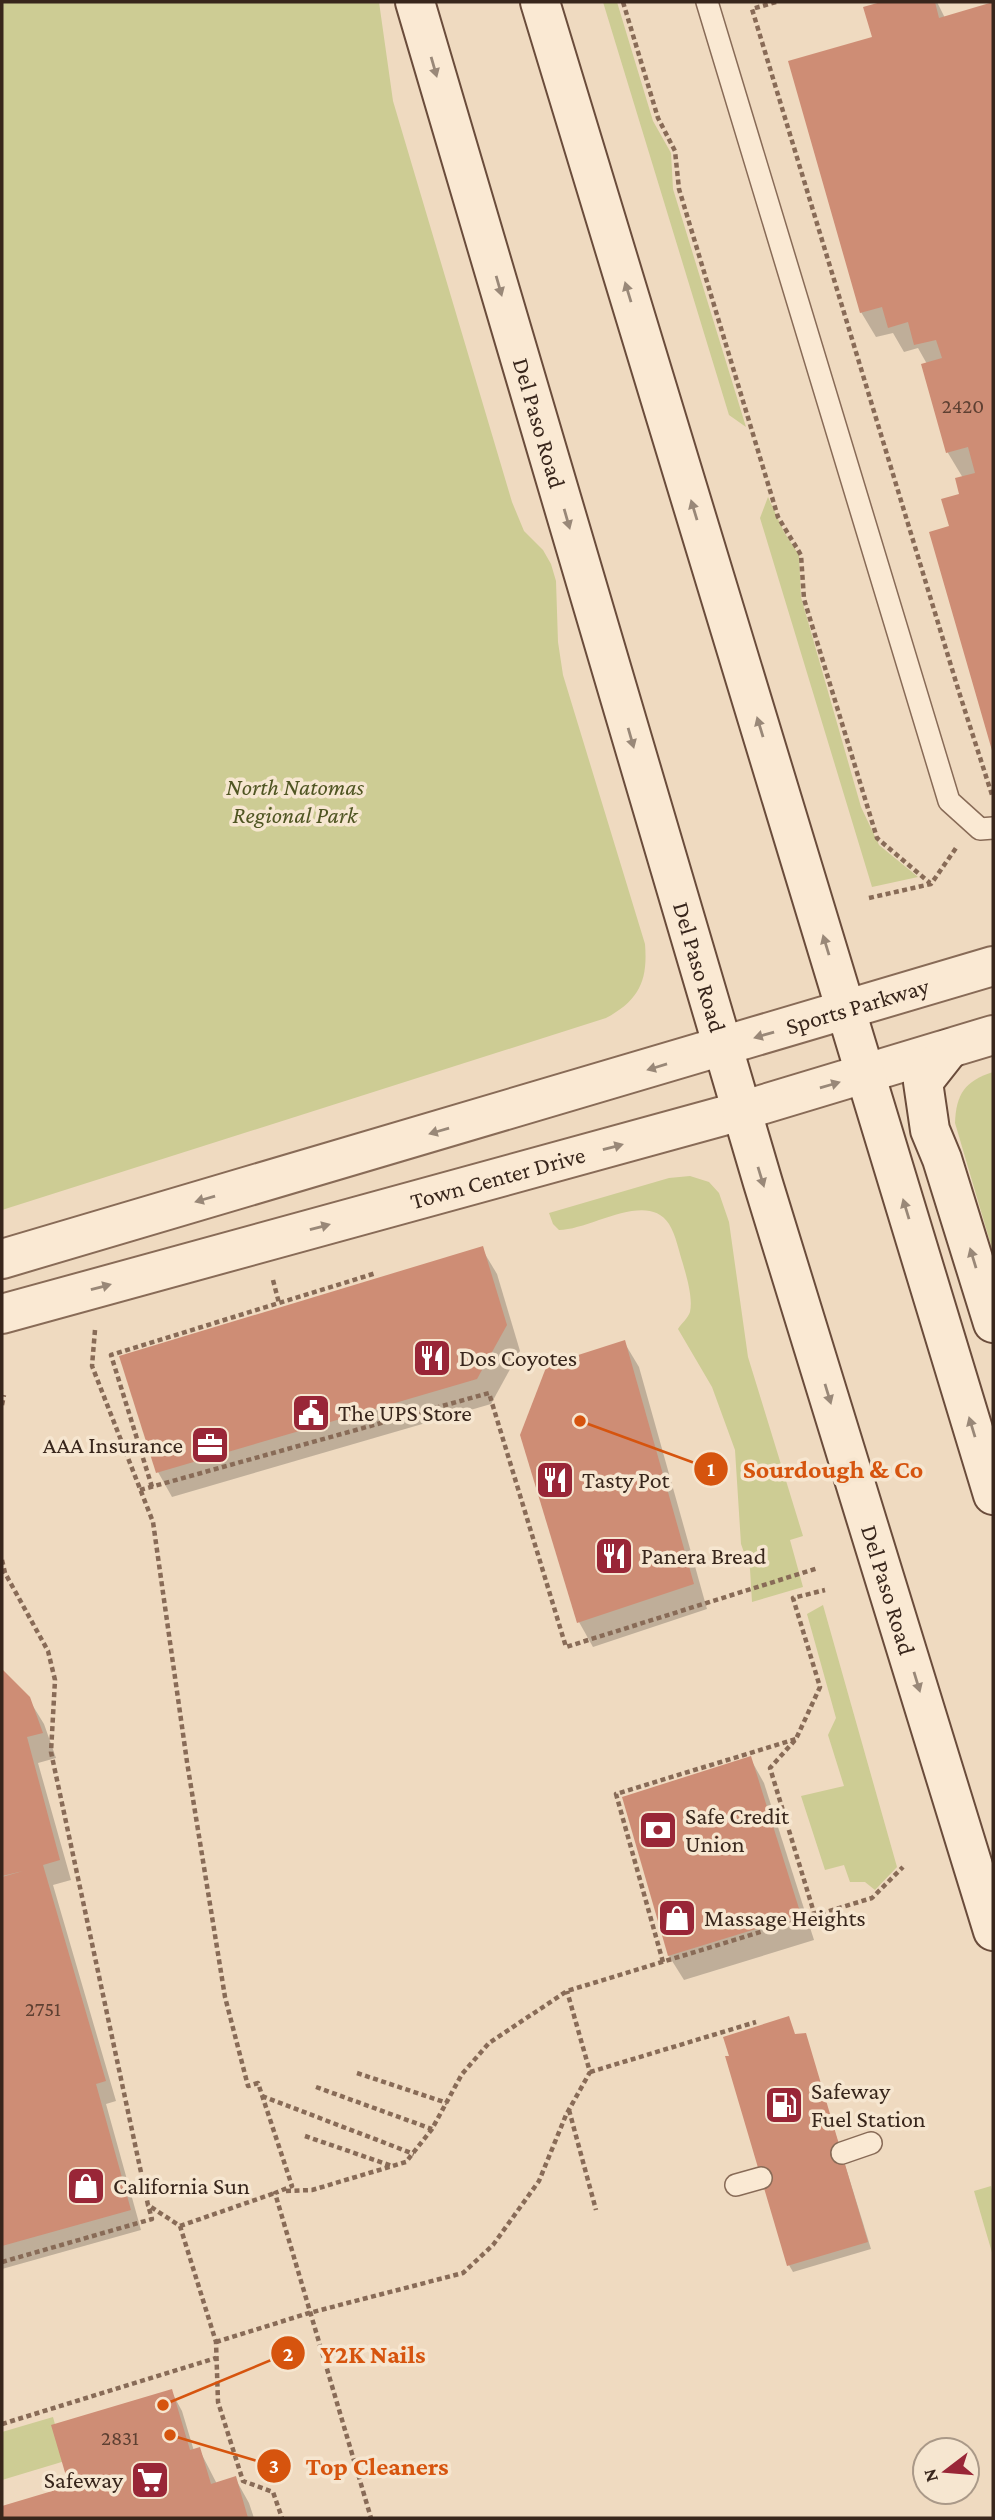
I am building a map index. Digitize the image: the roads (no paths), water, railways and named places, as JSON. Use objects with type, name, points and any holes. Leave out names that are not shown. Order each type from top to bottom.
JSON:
[{"type":"main road","name":"Del Paso Road","points":[[415,2],[741,1111],[993,1931]]},
{"type":"main road","points":[[540,2],[993,1493]]},
{"type":"main road","name":"Sports Parkway","points":[[722,1047],[993,966]]},
{"type":"main road","name":"Town Center Drive","points":[[2,1314],[741,1111],[993,1035]]},
{"type":"main road","points":[[2,1259],[722,1047]]},
{"type":"main road","points":[[949,1049],[923,1082],[930,1130],[942,1158],[993,1323]]},
{"type":"lane","points":[[707,2],[948,801],[983,826]]},
{"type":"lane","points":[[842,2153],[871,2143]]},
{"type":"lane","points":[[736,2185],[761,2178]]},
{"type":"place","name":"Dos Coyotes","points":[[432,1358]]},
{"type":"place","name":"The UPS Store","points":[[311,1413]]},
{"type":"place","name":"Sourdough & Co","points":[[580,1421]]},
{"type":"place","name":"AAA Insurance","points":[[210,1445]]},
{"type":"place","name":"Tasty Pot","points":[[555,1480]]},
{"type":"place","name":"Panera Bread","points":[[614,1556]]},
{"type":"place","name":"Safe Credit Union","points":[[658,1830]]},
{"type":"place","name":"Massage Heights","points":[[677,1918]]},
{"type":"place","name":"Safeway Fuel Station","points":[[784,2105]]},
{"type":"place","name":"California Sun","points":[[86,2186]]},
{"type":"place","name":"Y2K Nails","points":[[163,2405]]},
{"type":"place","name":"Top Cleaners","points":[[170,2435]]},
{"type":"place","name":"Safeway","points":[[150,2480]]},
{"type":"park label","name":"North Natomas Regional Park","points":[[295,801]]}]
